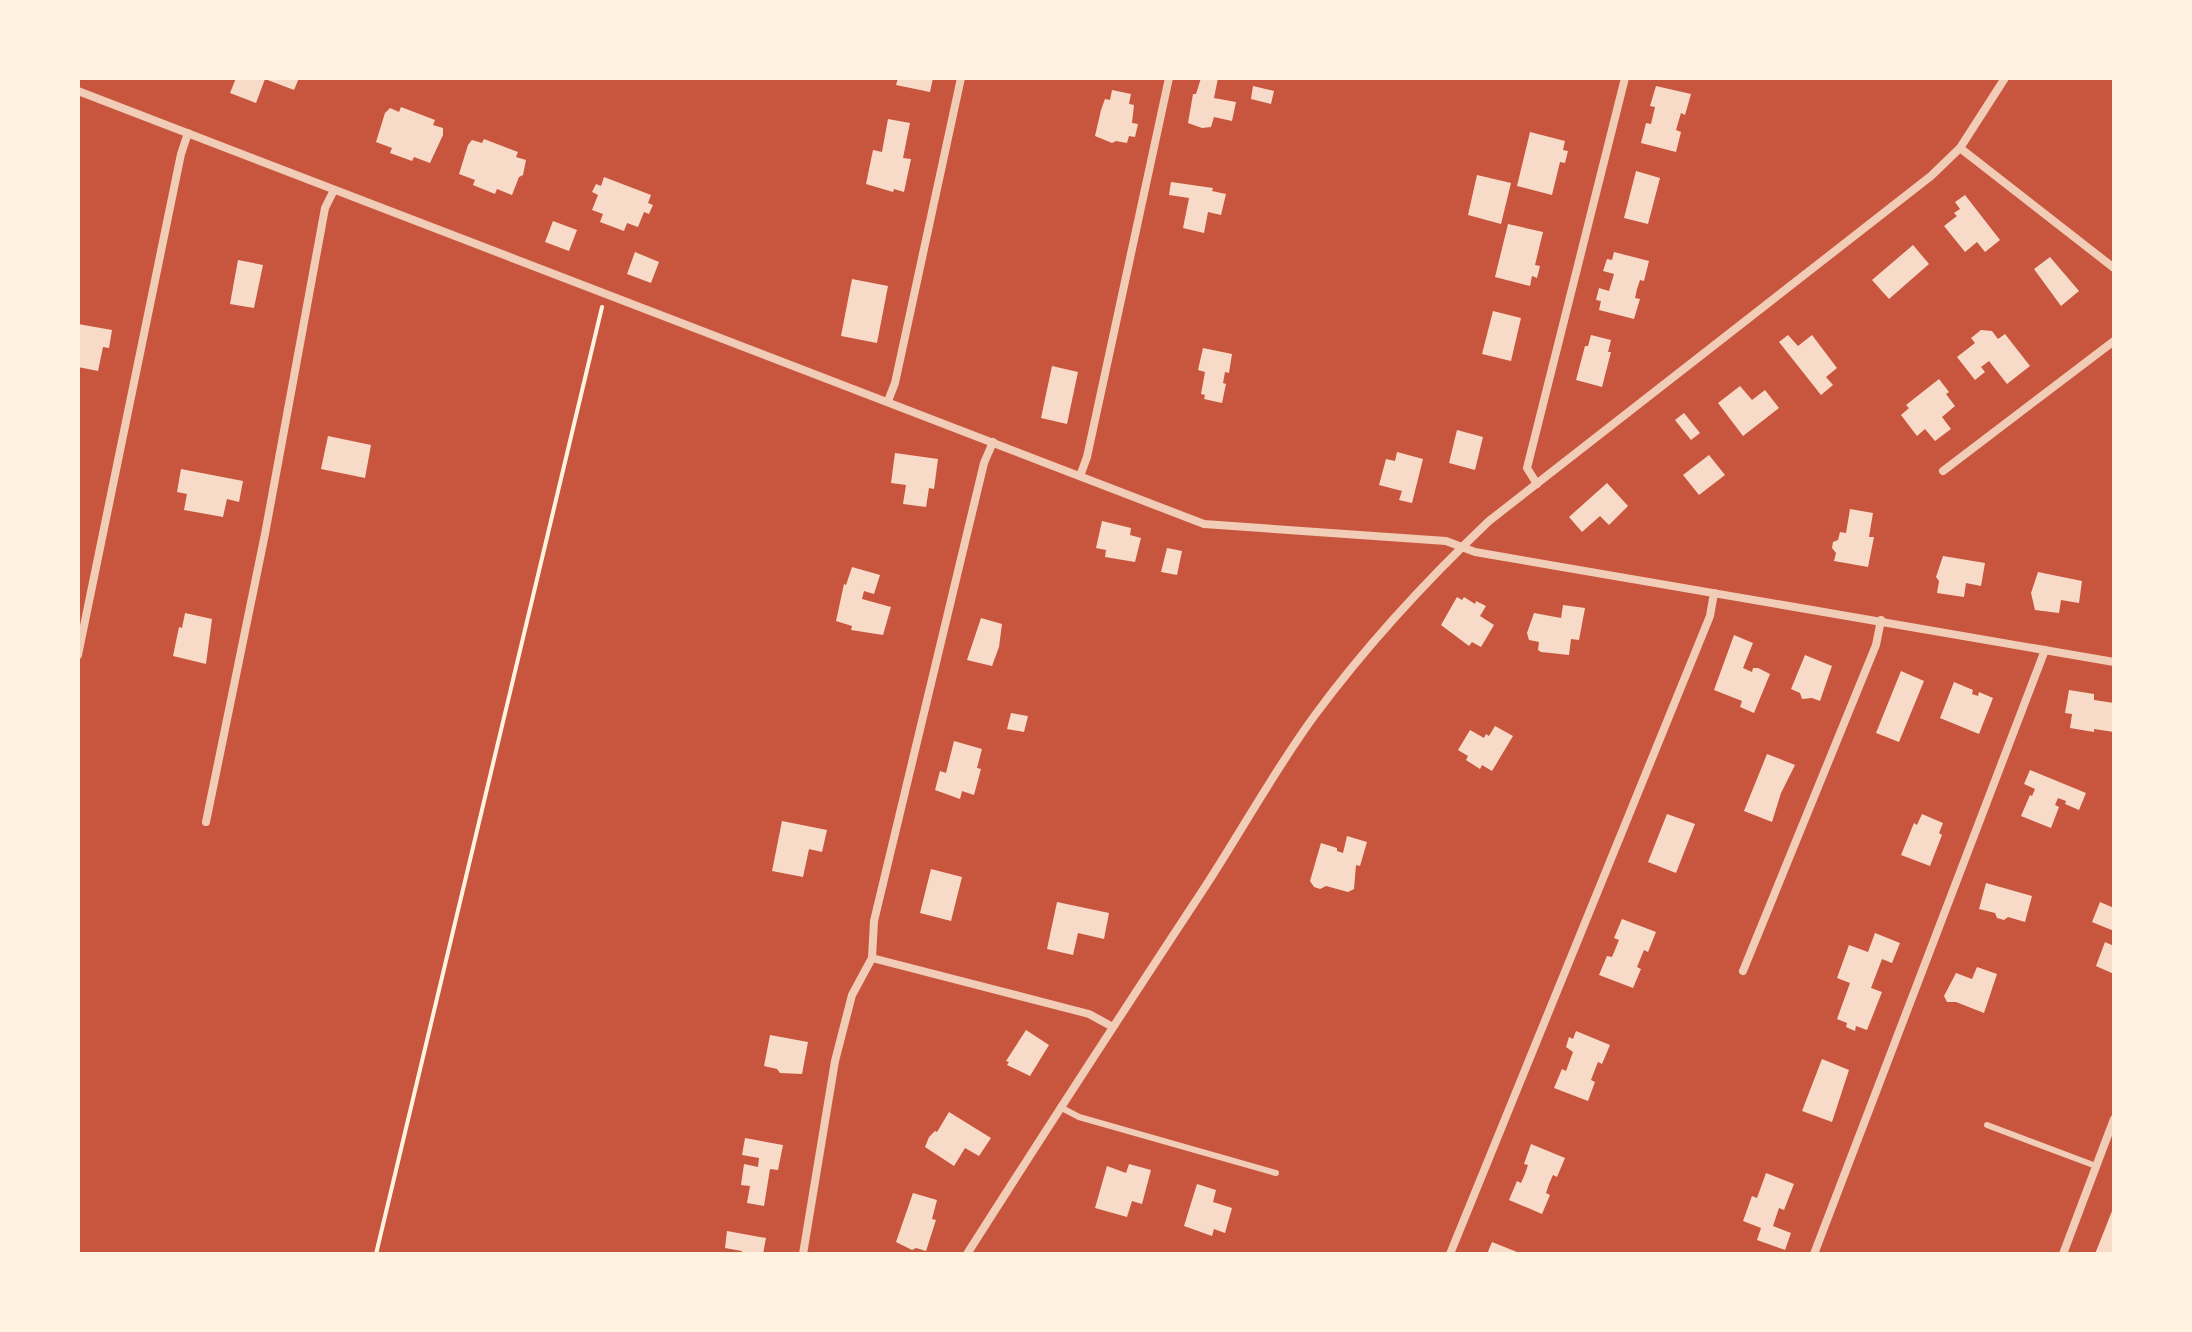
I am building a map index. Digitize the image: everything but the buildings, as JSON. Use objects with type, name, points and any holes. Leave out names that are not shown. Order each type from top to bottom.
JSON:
[{"type":"street","points":[[888,401],[895,383],[961,78]]},
{"type":"street","points":[[1080,476],[1091,442],[1169,78]]},
{"type":"street","points":[[1537,484],[1527,468],[1625,78]]},
{"type":"street","points":[[967,1254],[1111,1026],[1203,890],[1264,789],[1315,715],[1362,655],[1461,547],[1489,521],[1931,176],[1960,148],[2005,78]]},
{"type":"street","points":[[78,91],[1204,524],[1446,541],[1461,547],[1714,593],[2114,662]]},
{"type":"street","points":[[78,655],[188,133]]},
{"type":"street","points":[[1960,148],[2114,268]]},
{"type":"street","points":[[206,822],[265,534],[325,208],[334,190]]},
{"type":"street","points":[[1943,471],[2114,341]]},
{"type":"street","points":[[803,1254],[835,1061],[852,995],[872,958],[874,921],[984,463],[993,442]]},
{"type":"street","points":[[1450,1254],[1710,616],[1714,593]]},
{"type":"street","points":[[1743,971],[1876,645],[1881,620]]},
{"type":"street","points":[[1814,1254],[2045,650]]},
{"type":"street","points":[[872,958],[1089,1014],[1111,1026]]},
{"type":"street","points":[[2063,1254],[2114,1119]]},
{"type":"lane","points":[[1060,1107],[1079,1117],[1276,1173]]},
{"type":"lane","points":[[1987,1125],[2096,1166]]},
{"type":"path","points":[[376,1254],[600,312],[609,294]]}]
